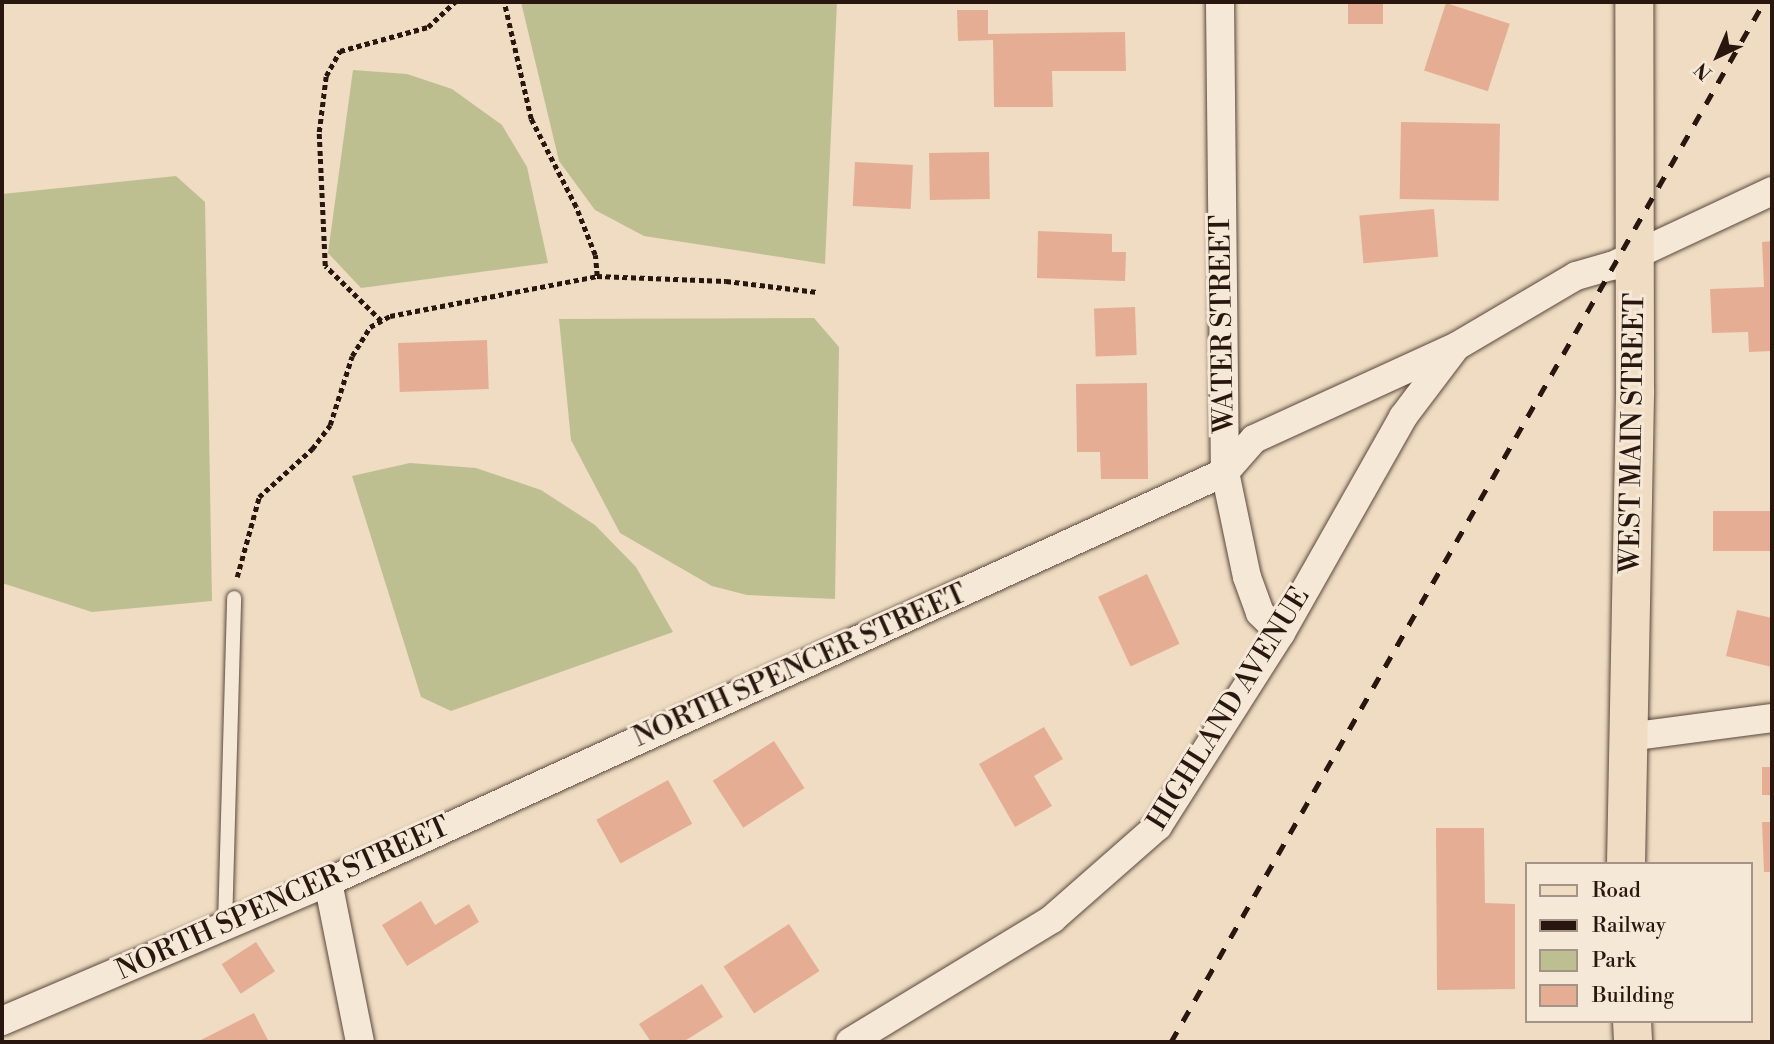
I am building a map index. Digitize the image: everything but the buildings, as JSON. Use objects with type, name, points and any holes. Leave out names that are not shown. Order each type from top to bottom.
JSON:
[{"type":"main road","name":"WEST MAIN STREET","points":[[1626,862],[1634,255],[1634,2]]},
{"type":"main road","points":[[1632,1023],[1633,1042]]},
{"type":"street","name":"WATER STREET","points":[[1220,2],[1225,472],[1247,577],[1260,613],[1281,633]]},
{"type":"street","name":"NORTH SPENCER STREET","points":[[2,1021],[328,882],[1225,472],[1254,439],[1457,346],[1576,276],[1634,255],[1772,191]]},
{"type":"street","name":"HIGHLAND AVENUE","points":[[850,1042],[1052,919],[1130,856],[1193,776],[1281,633],[1403,417],[1457,346]]},
{"type":"street","points":[[1628,737],[1772,718]]},
{"type":"street","points":[[328,882],[359,1042]]},
{"type":"lane","points":[[225,926],[234,598]]},
{"type":"path","points":[[381,321],[325,266],[319,132],[326,76],[340,51],[428,27],[455,2]]},
{"type":"path","points":[[504,2],[531,119],[576,207],[595,255],[597,276]]},
{"type":"path","points":[[234,598],[240,556],[259,497],[312,449],[330,425],[359,340],[381,321],[597,276],[726,281],[817,292]]},
{"type":"green space","points":[[521,2],[837,2],[825,264],[644,236],[595,210],[559,161]]},
{"type":"green space","points":[[353,70],[407,74],[452,89],[502,125],[527,167],[548,263],[361,288],[328,253]]},
{"type":"green space","points":[[176,176],[205,202],[212,601],[92,612],[2,583],[2,194]]},
{"type":"green space","points":[[814,318],[839,347],[835,599],[747,595],[712,586],[620,533],[571,440],[559,319]]},
{"type":"green space","points":[[410,463],[476,468],[541,490],[595,525],[636,567],[673,632],[451,711],[421,697],[352,476]]},
{"type":"railway","points":[[1171,1042],[1764,2]]}]
